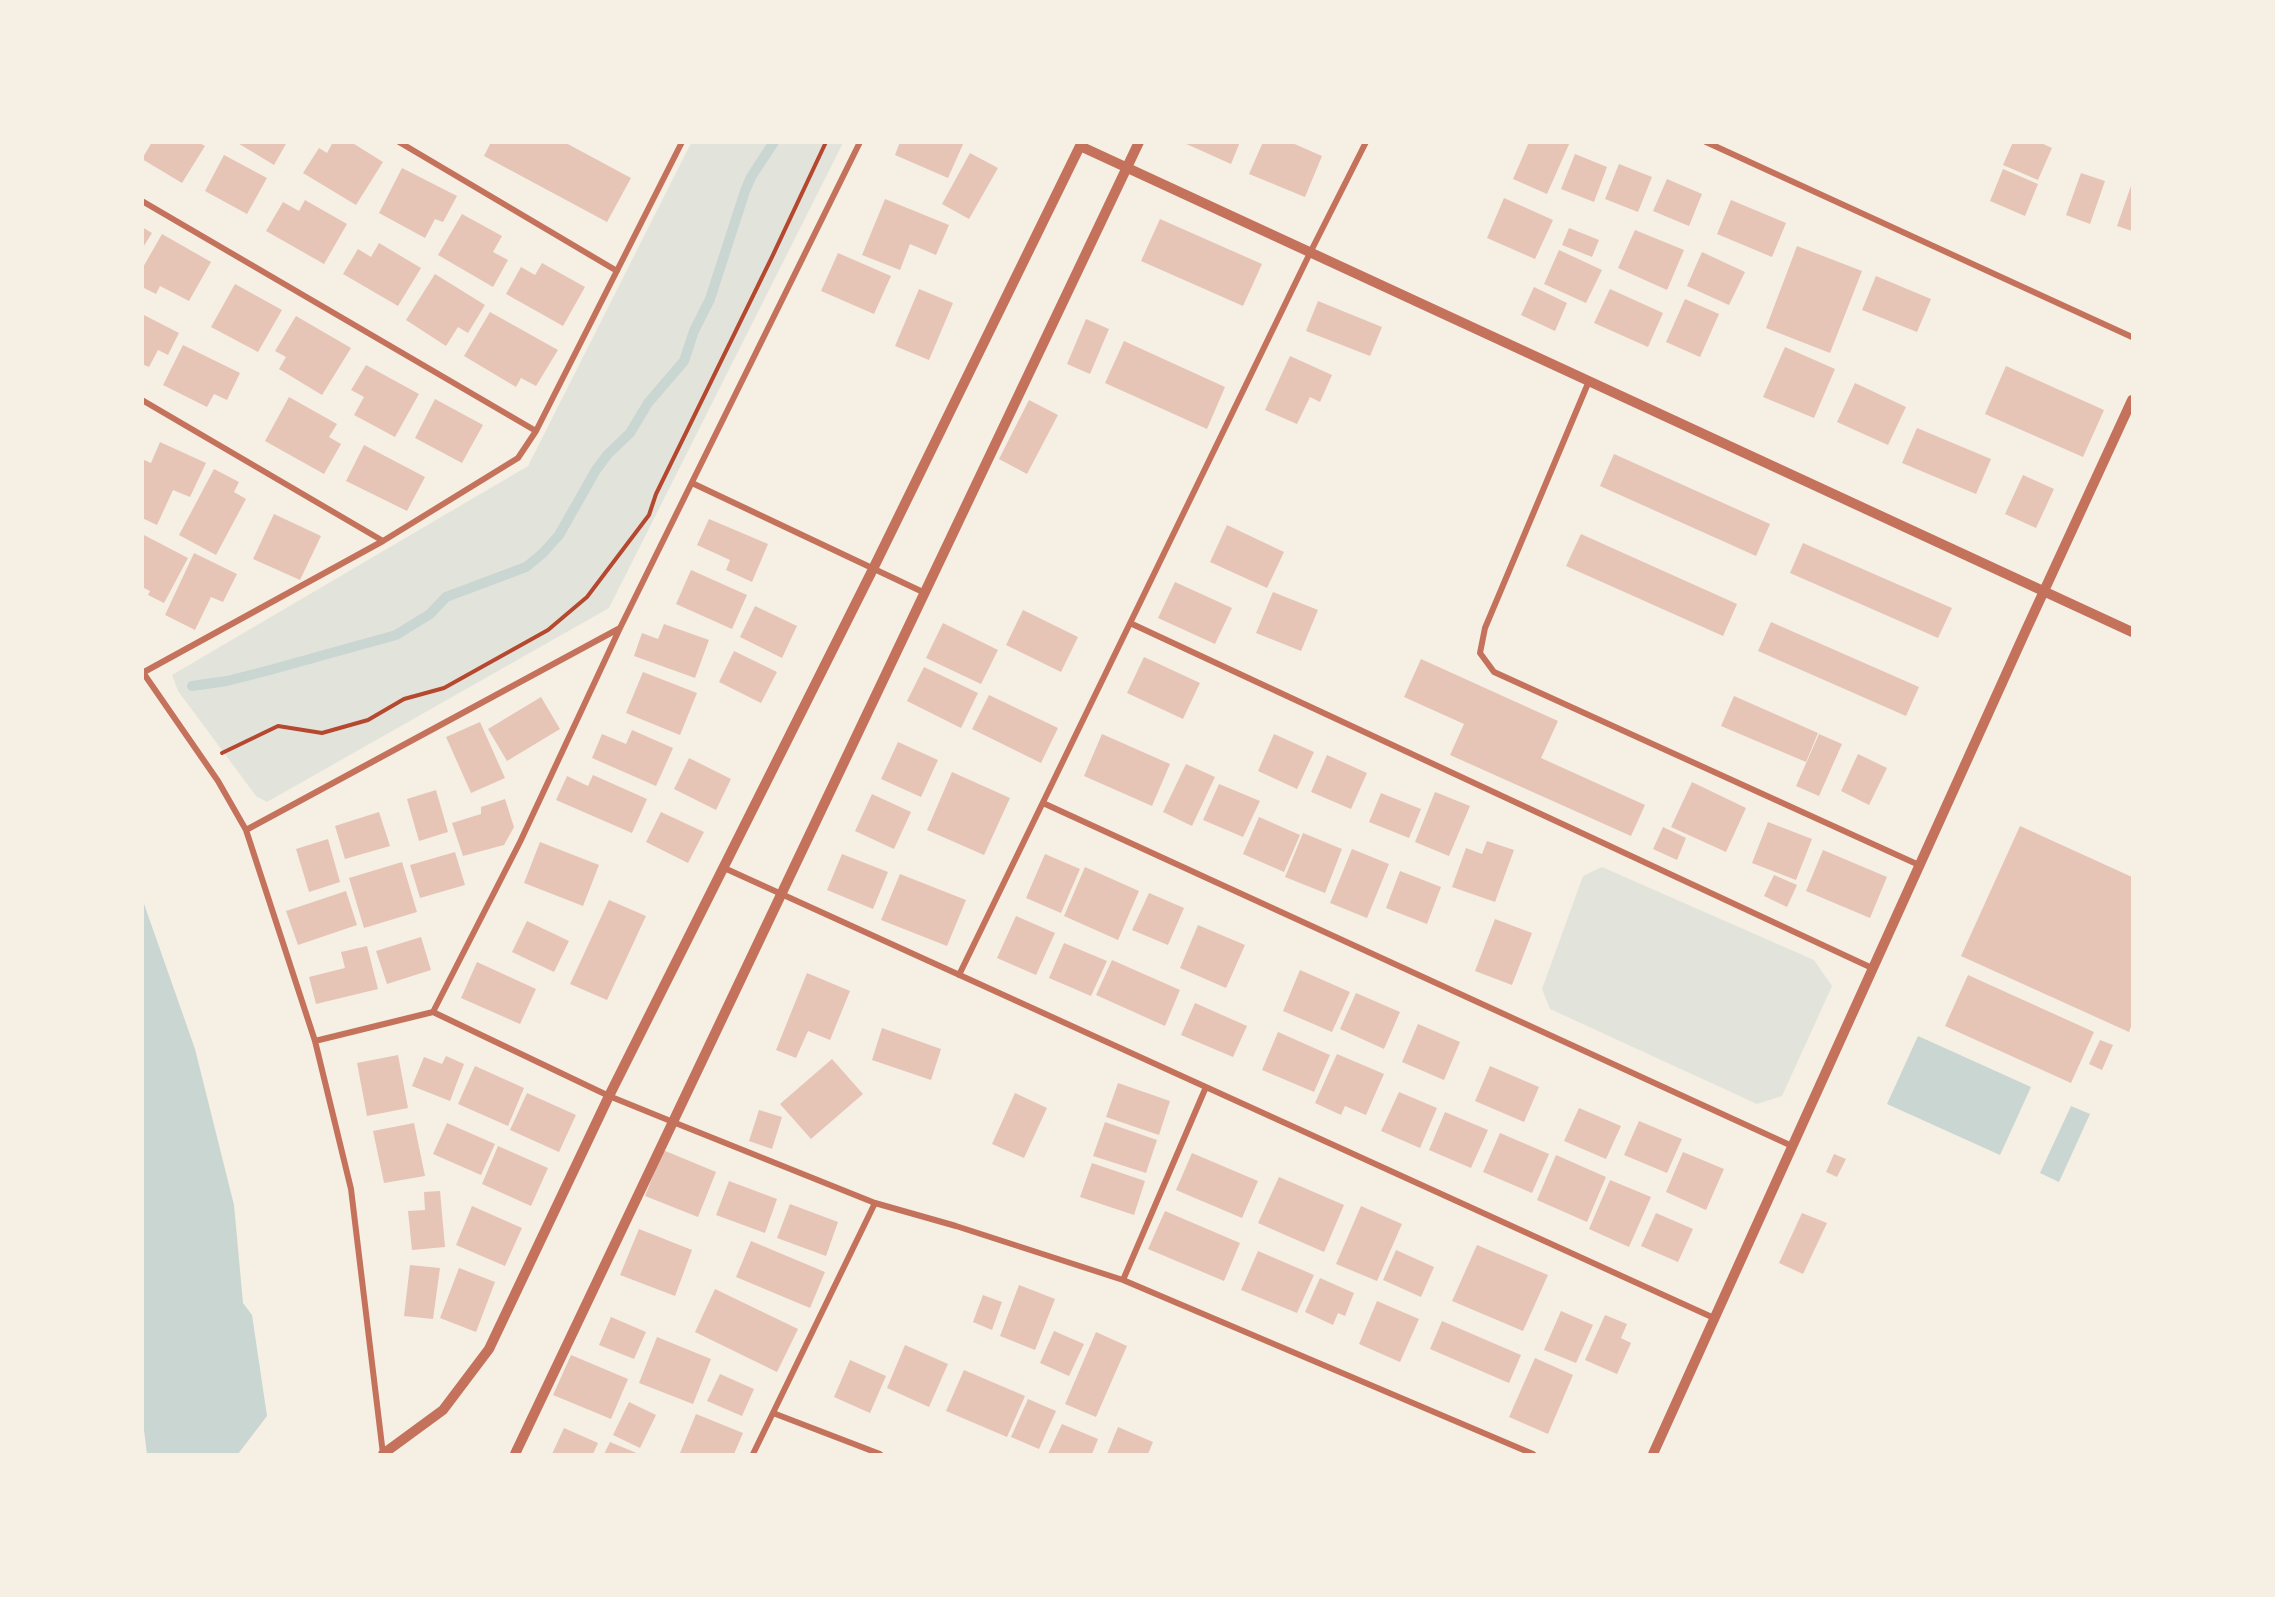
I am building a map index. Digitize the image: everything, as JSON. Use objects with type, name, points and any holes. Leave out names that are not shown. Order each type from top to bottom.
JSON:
[{"type":"street","points":[[399,142],[617,271]]},
{"type":"street","points":[[682,142],[536,431],[518,458],[383,541],[143,672],[218,781],[246,830],[315,1041],[351,1188],[383,1454],[443,1410],[489,1349],[609,1096],[873,568],[1081,144],[1127,168],[1310,253],[2133,632]]},
{"type":"street","points":[[433,1012],[520,842],[620,628],[860,142]]},
{"type":"street","points":[[515,1455],[1139,142]]},
{"type":"street","points":[[959,975],[1366,142]]},
{"type":"street","points":[[1706,142],[2133,337]]},
{"type":"street","points":[[142,201],[536,431]]},
{"type":"street","points":[[1589,381],[1485,628],[1480,653],[1494,672],[1919,865]]},
{"type":"street","points":[[142,400],[383,541]]},
{"type":"street","points":[[1653,1455],[2043,590],[2133,400]]},
{"type":"street","points":[[692,483],[925,593]]},
{"type":"street","points":[[1130,623],[1872,968]]},
{"type":"street","points":[[246,830],[620,628]]},
{"type":"street","points":[[1043,803],[1792,1146]]},
{"type":"street","points":[[722,867],[1714,1318]]},
{"type":"street","points":[[315,1041],[433,1012],[609,1096],[673,1122],[875,1203],[956,1226],[1123,1280],[1533,1455]]},
{"type":"street","points":[[1123,1280],[1206,1087]]},
{"type":"street","points":[[753,1455],[875,1203]]},
{"type":"street","points":[[773,1413],[880,1455]]},
{"type":"path","points":[[219,755],[278,726],[322,733],[368,720],[404,699],[444,688],[548,630],[587,597],[649,515],[656,494],[826,142]]},
{"type":"shaded area","points":[[691,143],[843,143],[609,608],[267,802],[256,796],[178,691],[172,675],[528,466]]},
{"type":"shaded area","points":[[1602,867],[1814,960],[1832,986],[1782,1096],[1757,1104],[1550,1009],[1542,989],[1583,876]]},
{"type":"shaded area","points":[[143,901],[195,1049],[234,1205],[243,1303],[252,1315],[267,1416],[238,1454],[147,1454],[142,1414]]},
{"type":"shaded area","points":[[1918,1036],[2031,1087],[2000,1155],[1887,1104]]},
{"type":"shaded area","points":[[2071,1106],[2090,1114],[2059,1182],[2040,1173]]},
{"type":"building","points":[[152,142],[198,142],[205,146],[182,183],[142,159]]},
{"type":"building","points":[[236,142],[287,142],[274,165]]},
{"type":"building","points":[[333,142],[351,142],[383,162],[356,205],[303,173],[319,148],[327,153]]},
{"type":"building","points":[[491,142],[564,142],[631,178],[607,222],[484,156]]},
{"type":"building","points":[[900,142],[964,142],[948,178],[895,155]]},
{"type":"building","points":[[1182,142],[1240,142],[1231,164]]},
{"type":"building","points":[[1263,142],[1290,142],[1322,156],[1305,197],[1249,174]]},
{"type":"building","points":[[1529,142],[1570,142],[1547,194],[1513,179]]},
{"type":"building","points":[[2013,142],[2039,142],[2052,148],[2038,180],[2003,165]]},
{"type":"building","points":[[970,153],[998,168],[969,219],[942,204]]},
{"type":"building","points":[[1575,154],[1607,167],[1594,202],[1561,189]]},
{"type":"building","points":[[224,155],[267,178],[247,214],[205,191]]},
{"type":"building","points":[[1619,164],[1652,177],[1638,212],[1605,199]]},
{"type":"building","points":[[402,168],[457,196],[443,222],[435,219],[425,238],[379,213]]},
{"type":"building","points":[[2003,169],[2038,184],[2025,216],[1990,201]]},
{"type":"building","points":[[2081,173],[2105,181],[2090,224],[2066,215]]},
{"type":"building","points":[[1667,179],[1702,194],[1689,226],[1653,211]]},
{"type":"building","points":[[2132,183],[2132,231],[2117,226]]},
{"type":"building","points":[[1504,198],[1553,220],[1535,259],[1487,238]]},
{"type":"building","points":[[885,199],[949,225],[936,255],[910,244],[900,270],[862,255]]},
{"type":"building","points":[[305,200],[347,224],[324,264],[266,231],[283,202],[299,211]]},
{"type":"building","points":[[1731,200],[1786,223],[1772,257],[1717,234]]},
{"type":"building","points":[[462,214],[502,236],[493,252],[508,260],[493,287],[438,255]]},
{"type":"building","points":[[1160,219],[1262,264],[1243,306],[1141,261]]},
{"type":"building","points":[[142,227],[152,233],[142,249]]},
{"type":"building","points":[[1569,228],[1599,240],[1592,257],[1562,245]]},
{"type":"building","points":[[1635,230],[1684,250],[1667,290],[1618,268]]},
{"type":"building","points":[[162,234],[211,262],[189,301],[160,286],[156,294],[142,287],[142,269]]},
{"type":"building","points":[[379,243],[421,268],[398,306],[343,274],[358,249],[371,257]]},
{"type":"building","points":[[1797,246],[1862,271],[1830,353],[1766,328]]},
{"type":"building","points":[[1559,250],[1602,270],[1586,303],[1544,284]]},
{"type":"building","points":[[1702,252],[1745,272],[1729,305],[1687,286]]},
{"type":"building","points":[[838,253],[891,276],[874,314],[821,291]]},
{"type":"building","points":[[542,263],[585,287],[563,326],[506,294],[521,267],[535,275]]},
{"type":"building","points":[[435,274],[485,305],[468,333],[458,327],[446,346],[406,320]]},
{"type":"building","points":[[1876,276],[1931,299],[1917,332],[1862,310]]},
{"type":"building","points":[[235,284],[282,310],[258,352],[211,327]]},
{"type":"building","points":[[1534,287],[1567,303],[1555,331],[1521,315]]},
{"type":"building","points":[[919,289],[953,303],[929,360],[895,346]]},
{"type":"building","points":[[1610,289],[1663,313],[1648,347],[1594,323]]},
{"type":"building","points":[[1685,299],[1719,314],[1700,357],[1666,342]]},
{"type":"building","points":[[1318,301],[1382,327],[1370,356],[1306,331]]},
{"type":"building","points":[[490,312],[558,350],[536,386],[521,378],[516,387],[464,356]]},
{"type":"building","points":[[142,314],[179,333],[168,355],[158,350],[149,367],[142,364]]},
{"type":"building","points":[[296,316],[351,348],[322,395],[279,369],[286,357],[275,351]]},
{"type":"building","points":[[1086,319],[1109,329],[1090,374],[1067,364]]},
{"type":"building","points":[[1124,341],[1225,387],[1207,429],[1105,383]]},
{"type":"building","points":[[183,345],[240,373],[227,400],[214,394],[207,407],[163,385]]},
{"type":"building","points":[[1785,347],[1835,369],[1814,418],[1763,397]]},
{"type":"building","points":[[1290,356],[1332,375],[1320,402],[1310,397],[1297,424],[1265,410]]},
{"type":"building","points":[[366,365],[419,394],[395,437],[354,415],[364,397],[351,390]]},
{"type":"building","points":[[2006,366],[2104,410],[2083,457],[1985,414]]},
{"type":"building","points":[[1855,383],[1906,407],[1888,445],[1837,422]]},
{"type":"building","points":[[289,397],[337,424],[329,437],[341,444],[324,474],[265,441]]},
{"type":"building","points":[[435,399],[483,425],[462,463],[415,438]]},
{"type":"building","points":[[1029,400],[1058,415],[1027,474],[999,459]]},
{"type":"building","points":[[1917,428],[1991,459],[1976,494],[1902,463]]},
{"type":"building","points":[[160,442],[206,463],[190,497],[173,490],[157,525],[142,518],[142,459],[151,463]]},
{"type":"building","points":[[364,445],[425,477],[407,511],[346,481]]},
{"type":"building","points":[[1614,454],[1770,524],[1756,556],[1600,486]]},
{"type":"building","points":[[214,469],[239,482],[234,492],[246,499],[216,555],[179,535]]},
{"type":"building","points":[[2023,475],[2054,489],[2036,528],[2005,514]]},
{"type":"building","points":[[274,514],[321,536],[300,580],[253,559]]},
{"type":"building","points":[[709,519],[768,544],[752,582],[726,570],[730,560],[697,545]]},
{"type":"building","points":[[1227,525],[1284,552],[1267,588],[1210,562]]},
{"type":"building","points":[[1581,534],[1737,604],[1723,636],[1566,566]]},
{"type":"building","points":[[144,535],[188,558],[164,603],[148,595],[150,591],[142,587]]},
{"type":"building","points":[[1803,543],[1952,608],[1938,638],[1790,573]]},
{"type":"building","points":[[194,553],[237,574],[223,602],[211,597],[195,630],[165,615]]},
{"type":"building","points":[[691,570],[747,595],[732,629],[676,604]]},
{"type":"building","points":[[1175,582],[1232,608],[1215,644],[1158,618]]},
{"type":"building","points":[[1273,592],[1318,610],[1301,651],[1256,633]]},
{"type":"building","points":[[755,606],[797,626],[782,658],[740,637]]},
{"type":"building","points":[[1023,610],[1078,637],[1061,672],[1006,645]]},
{"type":"building","points":[[1771,622],[1919,687],[1906,716],[1758,651]]},
{"type":"building","points":[[943,623],[998,650],[981,684],[926,658]]},
{"type":"building","points":[[664,624],[709,640],[695,678],[634,656],[642,633],[658,639]]},
{"type":"building","points":[[734,651],[777,672],[761,703],[719,682]]},
{"type":"building","points":[[1144,657],[1200,683],[1183,719],[1127,693]]},
{"type":"building","points":[[1421,659],[1558,721],[1541,758],[1645,805],[1631,836],[1450,755],[1464,724],[1404,697]]},
{"type":"building","points":[[924,667],[978,693],[961,728],[907,701]]},
{"type":"building","points":[[643,672],[697,693],[680,735],[626,713]]},
{"type":"building","points":[[989,695],[1058,728],[1041,763],[972,729]]},
{"type":"building","points":[[1734,696],[1818,733],[1806,762],[1721,726]]},
{"type":"building","points":[[541,697],[560,729],[507,761],[488,729]]},
{"type":"building","points":[[480,722],[505,778],[471,793],[446,737]]},
{"type":"building","points":[[632,730],[673,748],[656,786],[592,758],[602,734],[626,744]]},
{"type":"building","points":[[1102,734],[1170,764],[1152,806],[1084,776]]},
{"type":"building","points":[[1274,734],[1314,752],[1297,789],[1258,771]]},
{"type":"building","points":[[1819,734],[1842,744],[1819,796],[1796,786]]},
{"type":"building","points":[[898,742],[938,760],[921,797],[881,779]]},
{"type":"building","points":[[1858,754],[1887,768],[1869,805],[1841,791]]},
{"type":"building","points":[[1327,755],[1367,773],[1351,809],[1311,792]]},
{"type":"building","points":[[689,758],[731,779],[716,810],[674,789]]},
{"type":"building","points":[[1186,764],[1215,777],[1192,826],[1163,812]]},
{"type":"building","points":[[952,772],[1010,798],[984,855],[927,830]]},
{"type":"building","points":[[593,775],[647,799],[632,833],[556,800],[567,776],[588,786]]},
{"type":"building","points":[[1692,782],[1746,808],[1726,852],[1671,827]]},
{"type":"building","points":[[1219,784],[1260,801],[1243,837],[1203,820]]},
{"type":"building","points":[[436,790],[448,832],[419,841],[407,799]]},
{"type":"building","points":[[1435,792],[1470,806],[1449,856],[1415,842]]},
{"type":"building","points":[[1381,793],[1421,809],[1409,838],[1369,822]]},
{"type":"building","points":[[872,794],[911,812],[894,849],[855,831]]},
{"type":"building","points":[[505,799],[514,827],[504,845],[463,856],[452,823],[481,814],[481,807]]},
{"type":"building","points":[[379,812],[390,846],[345,859],[335,826]]},
{"type":"building","points":[[661,812],[704,832],[688,863],[646,842]]},
{"type":"building","points":[[1259,817],[1300,835],[1284,872],[1243,854]]},
{"type":"building","points":[[1768,822],[1812,839],[1796,880],[1752,863]]},
{"type":"building","points":[[2020,826],[2132,877],[2132,1024],[2129,1032],[1961,956]]},
{"type":"building","points":[[1663,827],[1686,838],[1677,860],[1653,849]]},
{"type":"building","points":[[1303,833],[1342,849],[1325,893],[1285,877]]},
{"type":"building","points":[[328,839],[340,882],[309,892],[296,849]]},
{"type":"building","points":[[1487,841],[1514,850],[1495,902],[1452,887],[1466,848],[1482,854]]},
{"type":"building","points":[[540,842],[599,865],[583,906],[524,883]]},
{"type":"building","points":[[1352,849],[1389,864],[1367,918],[1330,903]]},
{"type":"building","points":[[1823,850],[1887,877],[1870,918],[1806,891]]},
{"type":"building","points":[[455,852],[465,885],[420,898],[410,865]]},
{"type":"building","points":[[842,854],[888,872],[873,909],[827,890]]},
{"type":"building","points":[[1045,854],[1080,869],[1061,913],[1026,898]]},
{"type":"building","points":[[402,862],[417,912],[364,928],[349,878]]},
{"type":"building","points":[[1085,867],[1139,891],[1118,940],[1064,916]]},
{"type":"building","points":[[1400,871],[1441,887],[1427,924],[1386,908]]},
{"type":"building","points":[[900,874],[966,900],[947,946],[881,920]]},
{"type":"building","points":[[1774,875],[1797,885],[1787,907],[1764,896]]},
{"type":"building","points":[[346,891],[357,925],[298,945],[286,911]]},
{"type":"building","points":[[1149,893],[1184,908],[1168,945],[1132,930]]},
{"type":"building","points":[[609,900],[646,916],[607,1000],[570,984]]},
{"type":"building","points":[[1016,916],[1055,933],[1036,975],[997,958]]},
{"type":"building","points":[[1495,919],[1532,933],[1512,985],[1475,971]]},
{"type":"building","points":[[527,921],[569,941],[554,972],[512,952]]},
{"type":"building","points":[[1198,925],[1245,945],[1226,988],[1180,968]]},
{"type":"building","points":[[421,937],[431,970],[387,984],[376,951]]},
{"type":"building","points":[[1064,943],[1107,961],[1091,996],[1049,978]]},
{"type":"building","points":[[367,946],[378,989],[316,1004],[309,977],[345,968],[341,952]]},
{"type":"building","points":[[1112,960],[1180,990],[1165,1026],[1096,995]]},
{"type":"building","points":[[477,962],[536,989],[520,1024],[461,998]]},
{"type":"building","points":[[1300,970],[1350,992],[1332,1032],[1283,1011]]},
{"type":"building","points":[[807,973],[850,991],[830,1040],[808,1031],[796,1058],[776,1050]]},
{"type":"building","points":[[1968,975],[2094,1032],[2071,1083],[1945,1026]]},
{"type":"building","points":[[1356,993],[1400,1012],[1384,1049],[1340,1029]]},
{"type":"building","points":[[1195,1003],[1247,1026],[1233,1057],[1181,1035]]},
{"type":"building","points":[[1418,1024],[1460,1042],[1444,1080],[1402,1062]]},
{"type":"building","points":[[882,1028],[941,1049],[931,1080],[872,1060]]},
{"type":"building","points":[[1278,1032],[1330,1055],[1314,1092],[1262,1070]]},
{"type":"building","points":[[2100,1040],[2113,1045],[2102,1070],[2089,1064]]},
{"type":"building","points":[[1337,1054],[1384,1074],[1366,1115],[1345,1106],[1341,1115],[1315,1103]]},
{"type":"building","points":[[398,1055],[408,1108],[367,1116],[357,1063]]},
{"type":"building","points":[[446,1056],[464,1064],[450,1101],[412,1086],[424,1057],[442,1064]]},
{"type":"building","points":[[832,1059],[863,1094],[811,1139],[780,1104]]},
{"type":"building","points":[[475,1066],[524,1088],[508,1126],[458,1104]]},
{"type":"building","points":[[1490,1066],[1539,1087],[1524,1122],[1475,1101]]},
{"type":"building","points":[[1118,1083],[1170,1101],[1159,1135],[1106,1117]]},
{"type":"building","points":[[1399,1092],[1437,1108],[1420,1148],[1381,1131]]},
{"type":"building","points":[[527,1093],[576,1115],[559,1152],[510,1130]]},
{"type":"building","points":[[1015,1093],[1047,1108],[1024,1158],[992,1144]]},
{"type":"building","points":[[1579,1108],[1621,1126],[1606,1159],[1564,1141]]},
{"type":"building","points":[[759,1110],[782,1117],[772,1149],[749,1141]]},
{"type":"building","points":[[1445,1112],[1488,1130],[1471,1168],[1429,1150]]},
{"type":"building","points":[[1639,1121],[1682,1139],[1667,1173],[1624,1155]]},
{"type":"building","points":[[1105,1122],[1157,1140],[1146,1173],[1093,1156]]},
{"type":"building","points":[[414,1123],[425,1176],[384,1183],[373,1131]]},
{"type":"building","points":[[447,1123],[495,1144],[481,1175],[433,1154]]},
{"type":"building","points":[[1500,1133],[1549,1154],[1532,1193],[1483,1172]]},
{"type":"building","points":[[498,1146],[548,1168],[531,1206],[482,1184]]},
{"type":"building","points":[[663,1150],[716,1172],[698,1217],[645,1196]]},
{"type":"building","points":[[1683,1152],[1724,1169],[1706,1210],[1666,1192]]},
{"type":"building","points":[[1192,1153],[1258,1181],[1242,1218],[1176,1190]]},
{"type":"building","points":[[1834,1154],[1846,1159],[1837,1177],[1826,1172]]},
{"type":"building","points":[[1556,1155],[1606,1177],[1587,1222],[1537,1200]]},
{"type":"building","points":[[1092,1163],[1145,1181],[1134,1215],[1080,1197]]},
{"type":"building","points":[[1279,1177],[1344,1205],[1324,1252],[1258,1223]]},
{"type":"building","points":[[1610,1180],[1651,1197],[1629,1247],[1589,1229]]},
{"type":"building","points":[[729,1181],[777,1199],[765,1233],[716,1215]]},
{"type":"building","points":[[440,1191],[445,1247],[412,1250],[408,1211],[425,1210],[424,1192]]},
{"type":"building","points":[[790,1204],[838,1222],[826,1256],[777,1238]]},
{"type":"building","points":[[472,1206],[522,1228],[505,1266],[456,1245]]},
{"type":"building","points":[[1361,1206],[1402,1224],[1377,1281],[1336,1264]]},
{"type":"building","points":[[1165,1211],[1240,1243],[1224,1281],[1148,1249]]},
{"type":"building","points":[[1656,1213],[1693,1229],[1678,1262],[1641,1246]]},
{"type":"building","points":[[1802,1213],[1827,1223],[1803,1274],[1779,1263]]},
{"type":"building","points":[[639,1229],[692,1250],[675,1296],[620,1275]]},
{"type":"building","points":[[751,1241],[825,1272],[810,1308],[736,1277]]},
{"type":"building","points":[[1477,1245],[1548,1275],[1523,1331],[1452,1301]]},
{"type":"building","points":[[1396,1250],[1434,1267],[1421,1297],[1383,1280]]},
{"type":"building","points":[[1258,1251],[1314,1275],[1297,1313],[1241,1290]]},
{"type":"building","points":[[410,1265],[440,1268],[433,1319],[404,1316]]},
{"type":"building","points":[[459,1268],[495,1282],[476,1332],[440,1318]]},
{"type":"building","points":[[1320,1278],[1354,1293],[1345,1316],[1338,1313],[1333,1325],[1305,1312]]},
{"type":"building","points":[[1019,1285],[1055,1299],[1035,1350],[1000,1336]]},
{"type":"building","points":[[715,1289],[798,1329],[777,1372],[695,1332]]},
{"type":"building","points":[[983,1295],[1002,1302],[992,1330],[973,1322]]},
{"type":"building","points":[[1377,1301],[1419,1319],[1400,1362],[1359,1344]]},
{"type":"building","points":[[1561,1311],[1593,1325],[1576,1363],[1544,1350]]},
{"type":"building","points":[[1605,1315],[1627,1324],[1621,1338],[1631,1343],[1617,1374],[1585,1360]]},
{"type":"building","points":[[611,1317],[646,1332],[634,1359],[599,1345]]},
{"type":"building","points":[[1442,1321],[1521,1355],[1509,1383],[1430,1349]]},
{"type":"building","points":[[1054,1331],[1084,1344],[1069,1376],[1040,1363]]},
{"type":"building","points":[[1096,1332],[1127,1346],[1096,1417],[1065,1404]]},
{"type":"building","points":[[657,1337],[711,1359],[693,1404],[639,1383]]},
{"type":"building","points":[[905,1345],[948,1364],[929,1407],[887,1388]]},
{"type":"building","points":[[571,1355],[628,1379],[611,1419],[553,1395]]},
{"type":"building","points":[[1535,1358],[1573,1375],[1548,1434],[1509,1417]]},
{"type":"building","points":[[850,1360],[886,1376],[870,1413],[834,1397]]},
{"type":"building","points":[[964,1370],[1025,1396],[1007,1437],[946,1411]]},
{"type":"building","points":[[720,1374],[754,1389],[742,1416],[707,1401]]},
{"type":"building","points":[[1028,1399],[1056,1411],[1039,1449],[1011,1437]]},
{"type":"building","points":[[629,1402],[656,1415],[640,1448],[613,1435]]},
{"type":"building","points":[[696,1414],[743,1433],[734,1454],[680,1453]]},
{"type":"building","points":[[1062,1424],[1098,1439],[1092,1454],[1048,1454]]},
{"type":"building","points":[[1118,1427],[1153,1442],[1148,1454],[1107,1454]]},
{"type":"building","points":[[564,1428],[598,1443],[593,1454],[552,1454]]},
{"type":"building","points":[[610,1442],[639,1454],[604,1454]]},
{"type":"waterway","points":[[192,686],[227,681],[396,635],[430,614],[446,597],[526,567],[543,553],[559,535],[596,470],[608,454],[630,433],[648,403],[684,361],[694,331],[710,299],[745,191],[751,177],[774,142]]}]
